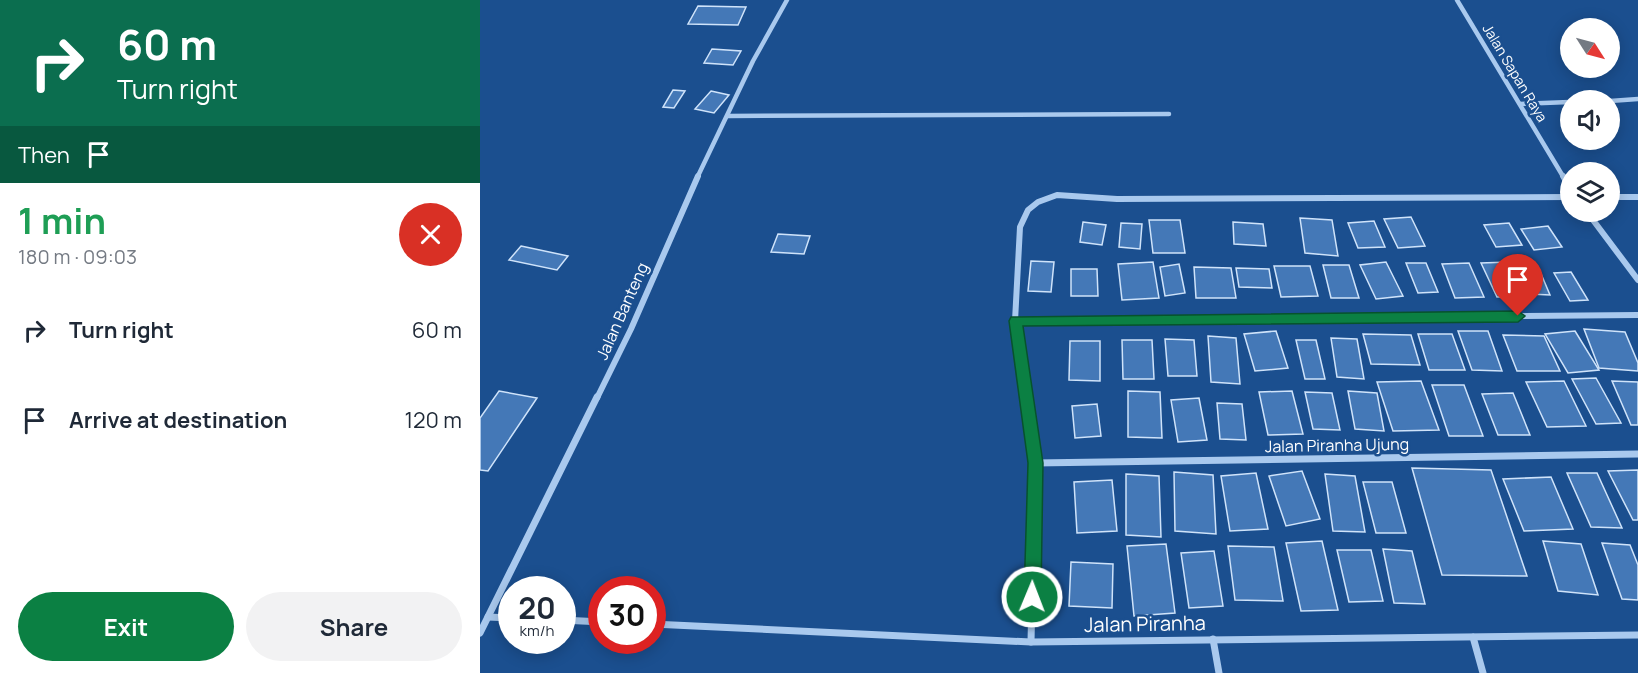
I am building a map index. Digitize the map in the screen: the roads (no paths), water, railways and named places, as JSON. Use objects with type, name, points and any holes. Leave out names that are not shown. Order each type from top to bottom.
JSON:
[{"type":"street","name":"Jalan Banteng","points":[[480,633],[631,329],[673,228],[753,62],[787,0]]},
{"type":"street","name":"Jalan Sapan Raya","points":[[1457,0],[1560,171]]},
{"type":"street","points":[[1620,100],[1638,99]]},
{"type":"street","points":[[1520,104],[1560,102]]},
{"type":"street","points":[[728,116],[1169,114]]},
{"type":"street","points":[[1031,642],[1035,463],[1015,321],[1020,227],[1028,210],[1057,195],[1117,199],[1560,197]]},
{"type":"street","points":[[1620,197],[1638,197]]},
{"type":"street","points":[[1594,222],[1638,280]]},
{"type":"street","points":[[1015,321],[1638,315]]},
{"type":"street","name":"Jalan Piranha Ujung","points":[[1035,463],[1638,454]]},
{"type":"street","points":[[488,617],[498,617]]},
{"type":"street","name":"Jalan Piranha","points":[[666,625],[1031,642],[1638,635]]},
{"type":"street","points":[[1473,637],[1483,673]]},
{"type":"street","points":[[1213,639],[1219,673]]}]
